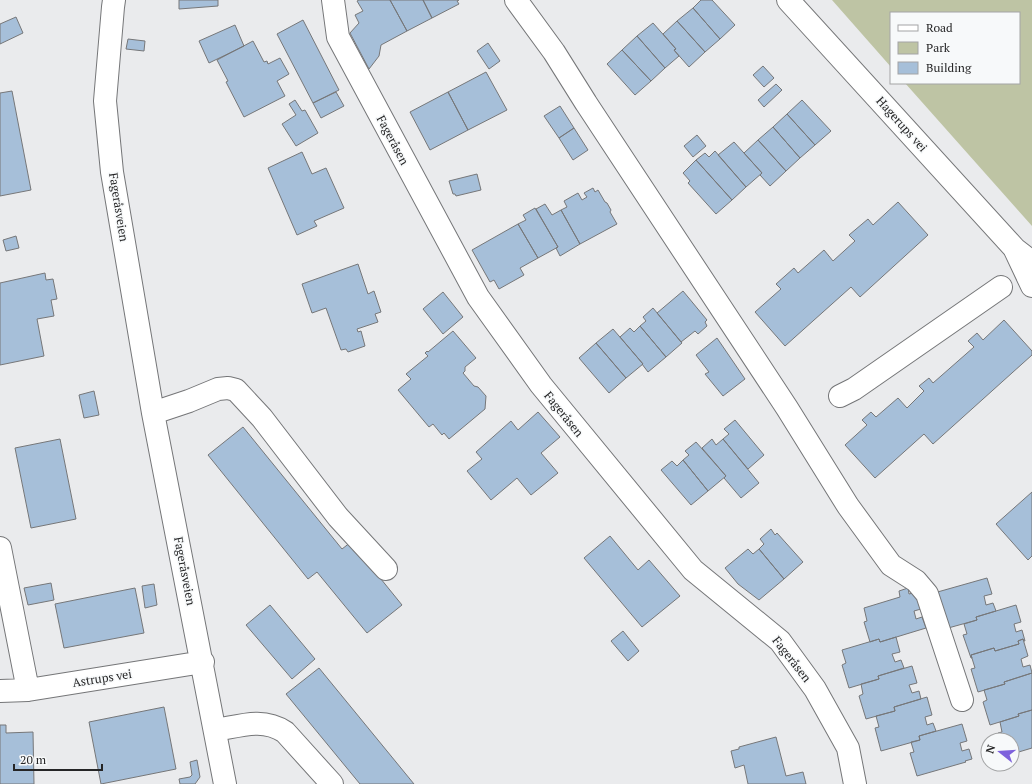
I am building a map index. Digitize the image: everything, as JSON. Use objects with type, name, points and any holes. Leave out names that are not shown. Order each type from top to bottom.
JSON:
[{"type":"street","name":"Fageråsveien","points":[[114,0],[105,101],[112,172],[153,413],[203,662],[225,784]]},
{"type":"street","name":"Fageråsen","points":[[334,0],[338,37],[478,297],[541,385],[693,570],[780,641],[815,689],[848,748],[855,784]]},
{"type":"street","points":[[516,0],[554,52],[787,408],[848,506],[891,565],[916,580],[927,594],[962,700]]},
{"type":"street","name":"Hagerups vei","points":[[788,0],[1015,249],[1032,262]]},
{"type":"street","name":"Hagerups vei","points":[[1015,249],[1032,286]]},
{"type":"street","points":[[840,396],[854,389],[1001,287]]},
{"type":"street","points":[[153,413],[189,401],[218,389],[228,388],[236,390],[262,418],[338,517],[386,569]]},
{"type":"street","points":[[0,548],[28,690]]},
{"type":"street","name":"Astrups vei","points":[[0,691],[28,690],[203,662]]},
{"type":"street","points":[[216,730],[255,723],[265,723],[277,726],[285,732],[332,784]]},
{"type":"green space","points":[[832,0],[1032,0],[1032,226],[906,84],[1020,84],[1020,12],[890,12],[890,66]]},
{"type":"building","points":[[179,0],[218,0],[218,6],[179,9]]},
{"type":"building","points":[[390,0],[407,31],[381,45],[379,56],[369,69],[350,33],[359,23],[355,15],[363,11],[357,1]]},
{"type":"building","points":[[390,0],[423,0],[432,18],[407,31]]},
{"type":"building","points":[[423,0],[459,0],[457,1],[459,4],[432,18]]},
{"type":"building","points":[[701,0],[712,0],[735,25],[720,39],[693,8]]},
{"type":"building","points":[[693,8],[720,39],[705,52],[677,21]]},
{"type":"building","points":[[16,17],[23,33],[0,44],[0,24]]},
{"type":"building","points":[[303,20],[339,90],[313,103],[277,34]]},
{"type":"building","points":[[677,21],[705,52],[689,67],[674,50],[676,49],[663,34]]},
{"type":"building","points":[[653,23],[676,49],[674,50],[679,56],[665,68],[637,36]]},
{"type":"building","points":[[235,25],[244,46],[209,63],[199,41]]},
{"type":"building","points":[[637,36],[665,68],[651,81],[622,50]]},
{"type":"building","points":[[128,39],[145,41],[144,51],[126,49]]},
{"type":"building","points":[[253,41],[264,62],[267,61],[268,64],[280,58],[289,74],[277,81],[285,96],[244,117],[226,82],[228,81],[217,60]]},
{"type":"building","points":[[488,43],[500,61],[489,69],[477,51]]},
{"type":"building","points":[[622,50],[651,81],[635,95],[607,64]]},
{"type":"building","points":[[763,66],[774,78],[764,87],[753,75]]},
{"type":"building","points":[[486,72],[507,110],[468,130],[448,92]]},
{"type":"building","points":[[776,84],[782,90],[764,107],[758,100]]},
{"type":"building","points":[[12,91],[31,190],[0,196],[0,93]]},
{"type":"building","points":[[336,92],[344,106],[321,118],[313,103]]},
{"type":"building","points":[[448,92],[468,130],[430,150],[410,112]]},
{"type":"building","points":[[295,100],[302,111],[305,110],[318,133],[296,146],[282,124],[296,115],[289,104]]},
{"type":"building","points":[[802,100],[831,131],[815,145],[787,114]]},
{"type":"building","points":[[560,106],[574,128],[559,138],[544,116]]},
{"type":"building","points":[[787,114],[815,145],[800,158],[773,127]]},
{"type":"building","points":[[773,127],[800,158],[786,171],[758,140]]},
{"type":"building","points":[[574,128],[588,150],[573,160],[559,138]]},
{"type":"building","points":[[697,135],[706,146],[693,157],[684,146]]},
{"type":"building","points":[[758,140],[786,171],[770,186],[760,175],[762,173],[744,153]]},
{"type":"building","points":[[734,142],[762,173],[746,187],[718,155]]},
{"type":"building","points":[[715,151],[746,187],[732,200],[696,160],[705,153],[709,157]]},
{"type":"building","points":[[302,152],[312,174],[326,168],[344,208],[314,221],[317,226],[297,235],[268,168]]},
{"type":"building","points":[[696,160],[732,200],[716,214],[688,183],[690,181],[683,173]]},
{"type":"building","points":[[477,174],[481,190],[456,196],[453,194],[449,181]]},
{"type":"building","points":[[593,188],[595,192],[598,190],[607,203],[617,224],[580,244],[561,210],[567,207],[564,201],[578,193],[582,200],[587,197],[584,193]]},
{"type":"building","points":[[898,202],[928,235],[860,297],[851,287],[785,346],[755,312],[781,289],[776,284],[794,268],[798,273],[824,250],[833,261],[855,241],[849,235],[868,219],[873,225]]},
{"type":"building","points":[[545,204],[552,215],[561,210],[580,244],[560,256],[556,248],[558,247],[536,209]]},
{"type":"building","points":[[535,208],[558,247],[538,258],[518,224],[526,220],[523,215]]},
{"type":"building","points":[[518,224],[538,258],[520,268],[524,275],[499,289],[494,280],[490,282],[472,250]]},
{"type":"building","points":[[16,236],[19,248],[6,251],[3,240]]},
{"type":"building","points":[[358,264],[368,294],[374,291],[381,312],[375,314],[378,322],[357,329],[358,332],[361,331],[365,346],[348,352],[346,349],[341,350],[326,308],[312,313],[302,284]]},
{"type":"building","points":[[45,273],[46,280],[53,279],[57,299],[51,300],[54,316],[37,319],[44,356],[0,365],[0,283]]},
{"type":"building","points":[[683,291],[707,320],[705,322],[707,326],[698,334],[695,331],[681,342],[657,313]]},
{"type":"building","points":[[443,292],[463,317],[443,334],[423,309]]},
{"type":"building","points":[[653,308],[682,343],[666,357],[640,326],[646,321],[643,317]]},
{"type":"building","points":[[1004,320],[1032,351],[1032,355],[933,444],[924,434],[875,478],[845,445],[867,425],[862,420],[871,412],[876,417],[898,398],[907,408],[924,391],[919,386],[929,378],[933,383],[974,347],[968,341],[977,333],[983,340]]},
{"type":"building","points":[[640,326],[666,357],[648,372],[620,337],[630,328],[634,332]]},
{"type":"building","points":[[613,329],[643,364],[626,378],[596,343]]},
{"type":"building","points":[[453,331],[476,358],[465,367],[465,371],[463,373],[474,386],[478,387],[486,396],[485,409],[449,439],[444,433],[442,435],[433,424],[429,427],[398,390],[411,379],[406,374],[428,356],[425,353]]},
{"type":"building","points":[[717,338],[745,379],[723,396],[705,374],[709,372],[696,355]]},
{"type":"building","points":[[596,343],[626,378],[609,393],[579,358]]},
{"type":"building","points":[[94,391],[99,415],[84,418],[79,395]]},
{"type":"building","points":[[538,412],[560,437],[541,453],[558,473],[531,495],[517,478],[491,500],[467,471],[482,459],[476,452],[511,421],[518,430]]},
{"type":"building","points":[[735,420],[764,455],[748,469],[723,439],[729,434],[724,429]]},
{"type":"building","points":[[243,427],[342,549],[351,542],[402,605],[367,633],[317,572],[308,579],[208,455]]},
{"type":"building","points":[[60,439],[76,519],[31,528],[15,448]]},
{"type":"building","points":[[712,439],[716,445],[723,439],[759,483],[741,498],[724,478],[726,476],[702,448]]},
{"type":"building","points":[[696,442],[726,476],[708,491],[683,460],[689,455],[685,451]]},
{"type":"building","points":[[683,460],[708,491],[691,505],[661,470],[672,461],[677,466]]},
{"type":"building","points":[[1032,492],[1032,556],[1028,560],[996,524]]},
{"type":"building","points":[[771,529],[775,535],[777,533],[803,562],[784,579],[759,549],[764,544],[760,539]]},
{"type":"building","points":[[610,536],[638,570],[649,560],[680,596],[642,627],[584,558]]},
{"type":"building","points":[[748,549],[753,554],[759,549],[784,579],[759,600],[738,584],[725,568]]},
{"type":"building","points":[[987,578],[992,594],[984,596],[986,605],[993,603],[996,611],[976,617],[977,620],[941,630],[934,593]]},
{"type":"building","points":[[51,583],[54,600],[28,605],[24,588]]},
{"type":"building","points":[[154,584],[157,605],[145,608],[142,586]]},
{"type":"building","points":[[135,588],[144,633],[64,648],[55,604]]},
{"type":"building","points":[[908,588],[909,594],[917,592],[921,609],[914,611],[916,619],[922,617],[926,628],[880,642],[879,639],[870,642],[864,622],[867,621],[864,608],[900,597],[899,591]]},
{"type":"building","points":[[270,605],[315,659],[292,679],[246,625]]},
{"type":"building","points":[[1016,605],[1021,622],[1014,624],[1016,632],[1022,630],[1025,641],[1023,639],[1018,641],[1019,644],[995,651],[994,648],[971,655],[971,658],[963,635],[967,634],[964,624],[977,620],[976,617]]},
{"type":"building","points":[[623,631],[639,651],[628,661],[611,641]]},
{"type":"building","points":[[896,637],[900,652],[892,654],[895,662],[901,660],[904,668],[878,676],[879,679],[849,688],[842,665],[846,663],[842,650],[879,639],[880,642]]},
{"type":"building","points":[[1023,639],[1028,656],[1021,659],[1023,667],[1030,665],[1032,673],[1004,682],[1005,684],[978,692],[971,669],[975,668],[971,655],[994,648],[995,651],[1019,644],[1018,641]]},
{"type":"building","points":[[912,666],[917,683],[909,685],[912,693],[919,691],[921,699],[894,707],[895,711],[866,719],[859,696],[863,694],[861,684],[879,679],[878,676]]},
{"type":"building","points":[[319,668],[414,784],[360,784],[286,694]]},
{"type":"building","points":[[1032,673],[1032,710],[1018,714],[1019,716],[990,725],[983,702],[987,700],[984,690],[1005,684],[1004,682]]},
{"type":"building","points":[[927,697],[932,715],[925,717],[927,725],[933,723],[936,731],[919,736],[920,740],[881,751],[875,728],[879,727],[876,716],[895,711],[894,707]]},
{"type":"building","points":[[164,707],[176,769],[101,784],[89,722]]},
{"type":"building","points":[[1032,710],[1032,748],[1020,752],[1020,732],[1002,732],[1000,722],[1019,716],[1018,714]]},
{"type":"building","points":[[962,724],[967,741],[960,743],[962,751],[969,749],[972,759],[917,776],[910,753],[914,752],[911,742],[920,740],[919,736]]},
{"type":"building","points":[[0,725],[6,725],[6,733],[33,732],[34,784],[0,784]]},
{"type":"building","points":[[776,737],[786,776],[803,772],[806,784],[748,784],[744,765],[735,768],[731,751],[739,749],[739,747]]},
{"type":"building","points":[[197,760],[200,777],[195,784],[180,784],[179,779],[190,777],[192,775],[190,762]]}]
